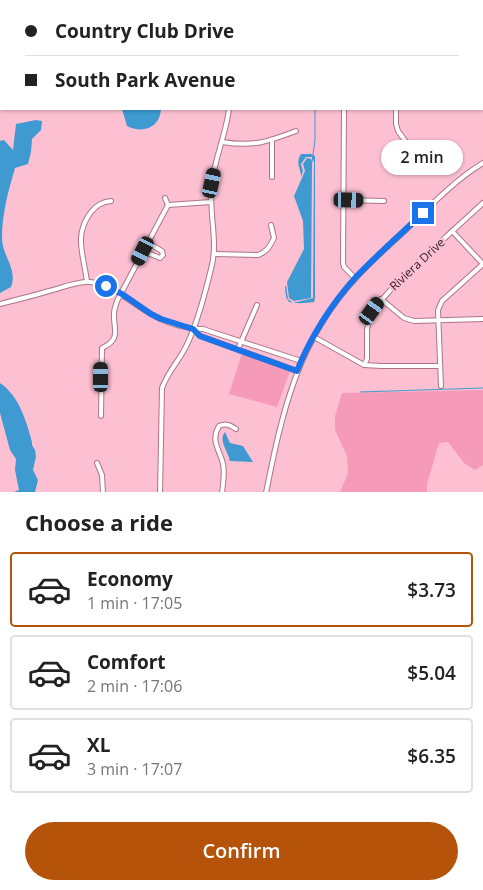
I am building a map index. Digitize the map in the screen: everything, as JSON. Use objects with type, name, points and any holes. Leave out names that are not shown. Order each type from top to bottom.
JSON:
[{"type":"street","points":[[160,492],[162,388],[165,379],[184,352],[193,329],[215,254],[211,202],[212,183],[229,110]]},
{"type":"street","points":[[344,110],[343,265],[355,278]]},
{"type":"street","points":[[396,110],[398,130],[423,165]]},
{"type":"street","points":[[222,142],[244,145],[272,141],[296,131]]},
{"type":"street","points":[[272,141],[272,177]]},
{"type":"street","points":[[266,492],[278,432],[297,371],[332,307],[355,278],[436,200],[483,163]]},
{"type":"street","points":[[165,198],[168,205]]},
{"type":"street","points":[[344,200],[384,201]]},
{"type":"street","points":[[87,282],[81,231],[85,220],[96,206],[103,202],[111,201]]},
{"type":"street","points":[[168,205],[211,202]]},
{"type":"street","name":"Riviera Drive","points":[[364,364],[367,359],[368,323],[372,311],[381,299],[483,203]]},
{"type":"street","points":[[101,416],[102,348],[112,341],[116,333],[114,310],[168,205]]},
{"type":"street","points":[[215,254],[258,255],[263,253],[268,249],[274,238],[272,225]]},
{"type":"street","points":[[441,386],[438,310],[442,302],[483,264],[452,231]]},
{"type":"street","points":[[143,251],[160,258],[163,255],[162,251],[148,243]]},
{"type":"street","points":[[0,304],[87,282],[106,286],[122,294],[156,317],[193,329],[203,329],[301,362]]},
{"type":"street","points":[[381,299],[404,318],[414,321],[483,319]]},
{"type":"street","points":[[238,349],[257,305]]},
{"type":"street","points":[[193,329],[200,336],[297,371]]},
{"type":"street","points":[[314,337],[364,364],[381,366],[440,366]]},
{"type":"street","points":[[222,492],[224,467],[216,448],[215,438],[219,426],[224,424],[236,429]]},
{"type":"street","points":[[98,463],[102,474],[103,492]]},
{"type":"shaded area","points":[[242,353],[290,371],[277,407],[229,394]]},
{"type":"shaded area","points":[[483,390],[483,465],[475,470],[464,463],[448,442],[439,443],[427,484],[427,492],[340,492],[348,473],[347,456],[335,430],[335,416],[342,393]]},
{"type":"water","points":[[122,110],[161,110],[157,121],[149,128],[138,129],[127,126]]},
{"type":"water","points":[[36,120],[42,121],[41,130],[32,139],[28,164],[15,168],[6,203],[2,238],[4,251],[13,274],[13,280],[11,287],[0,293],[0,141],[4,140],[13,150],[16,124]]},
{"type":"water","points":[[301,154],[311,154],[315,156],[315,298],[314,302],[294,303],[313,298],[314,162],[312,157],[306,157],[301,164],[303,171],[301,177],[298,163]]},
{"type":"water","points":[[307,158],[311,159],[312,162],[311,298],[294,301],[289,298],[287,282],[304,249],[303,221],[294,196],[305,171],[303,164]]},
{"type":"water","points":[[286,285],[288,299],[293,303],[289,302],[286,297]]},
{"type":"water","points":[[0,383],[7,388],[17,402],[27,425],[36,457],[33,470],[38,480],[35,492],[14,492],[19,490],[15,470],[16,459],[10,450],[0,413]]},
{"type":"water","points":[[225,432],[230,443],[243,446],[253,462],[230,461],[223,442]]},
{"type":"waterway","points":[[312,162],[315,140],[315,110]]},
{"type":"waterway","points":[[360,392],[483,388]]},
{"type":"route","points":[[106,286],[161,319],[193,329],[200,336],[297,371],[332,307],[355,278],[423,213]]}]
